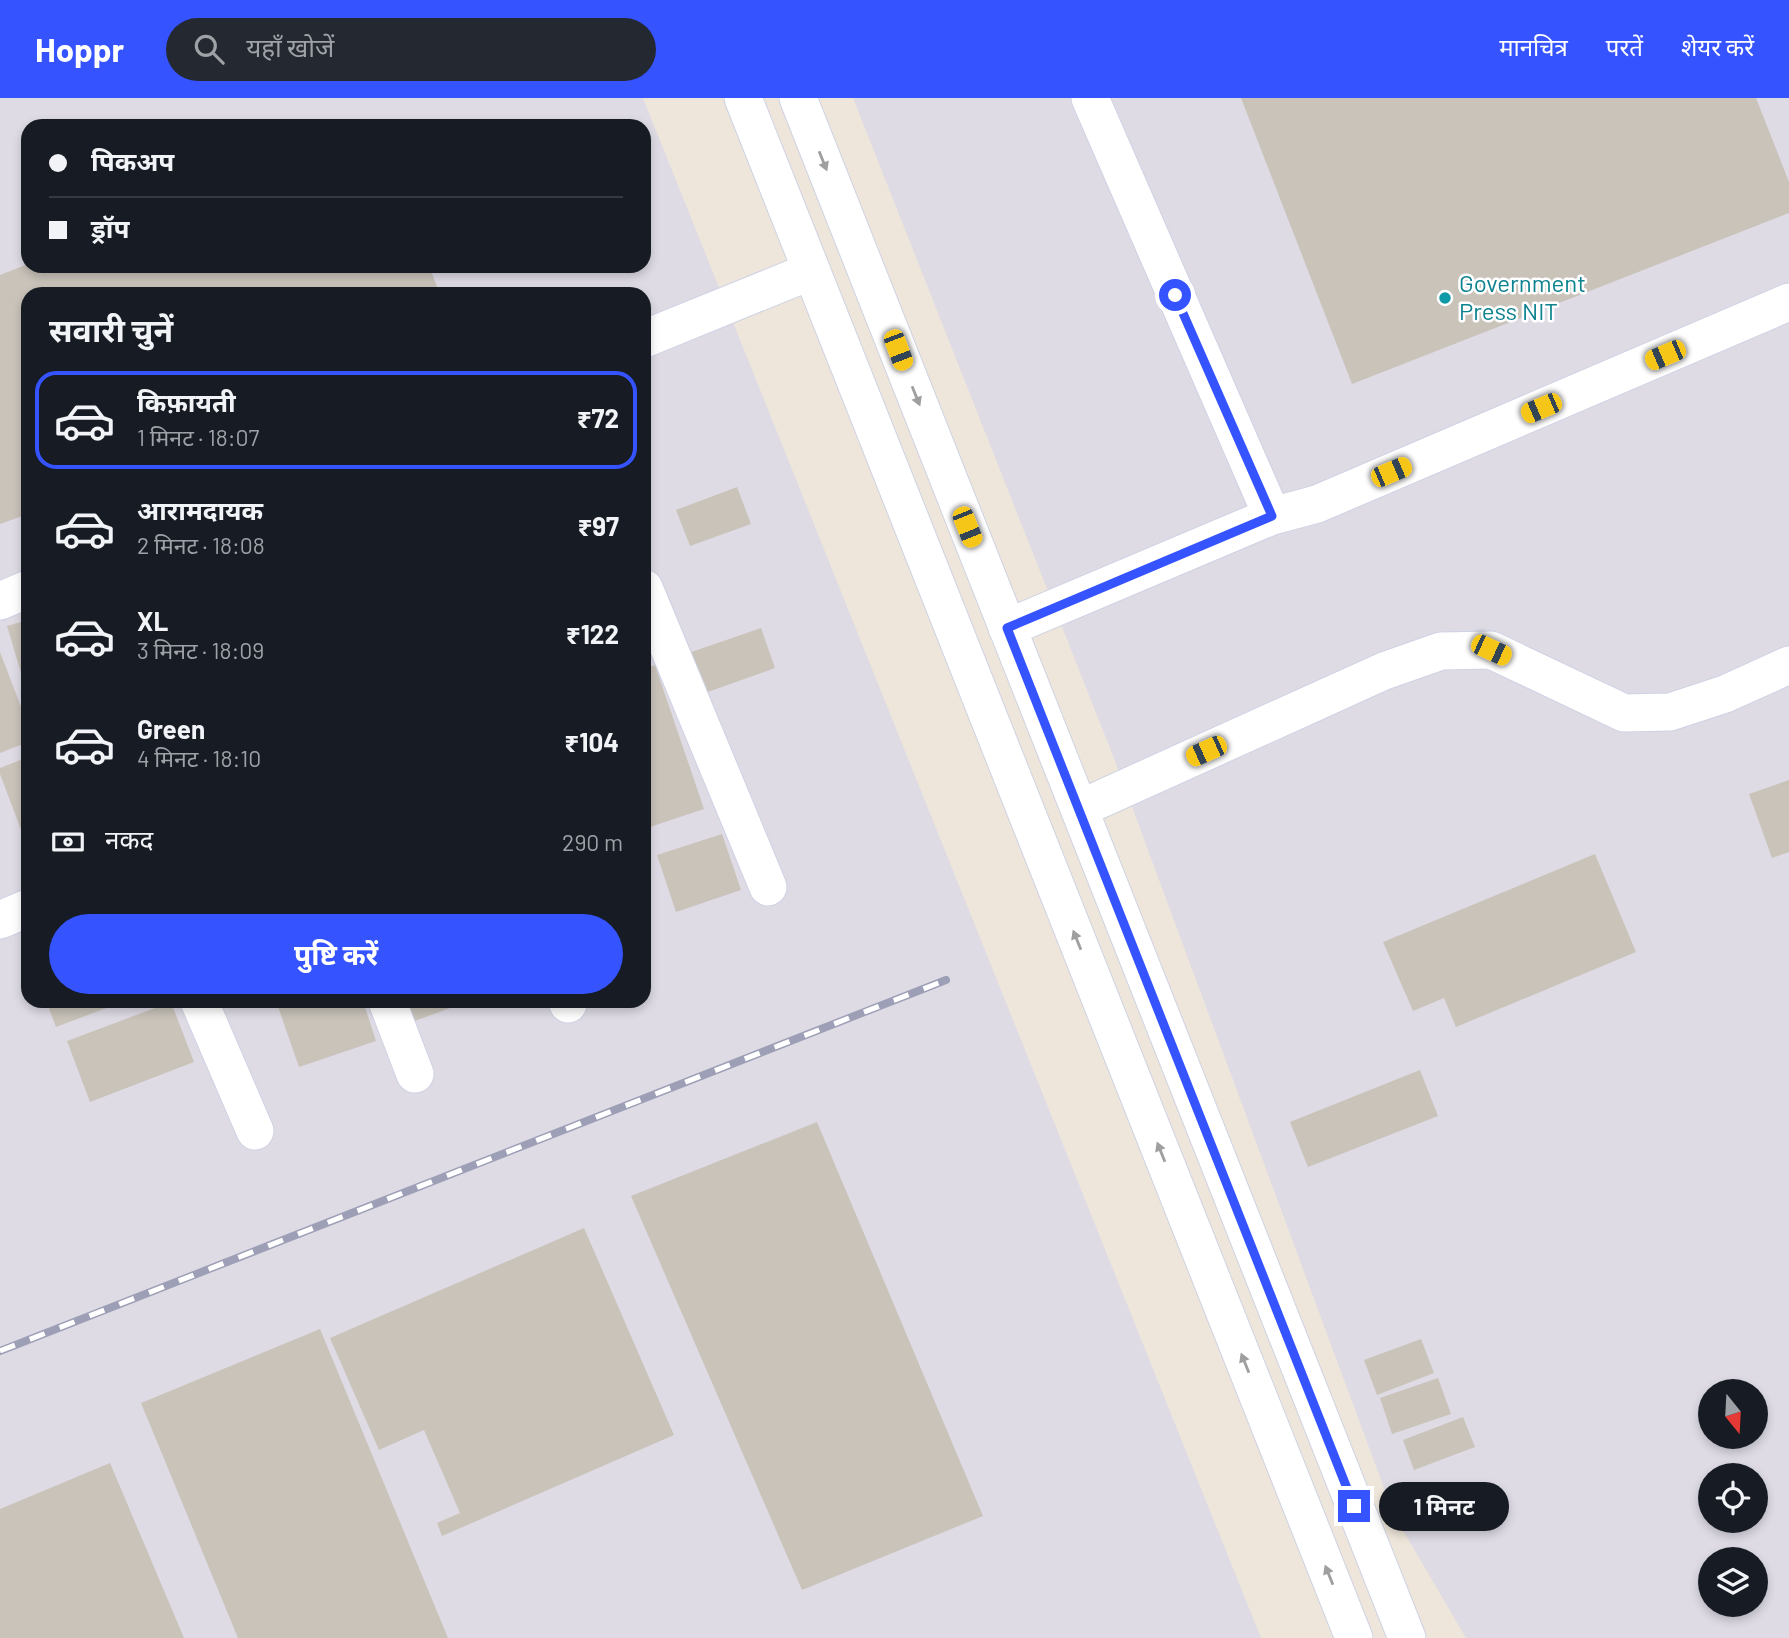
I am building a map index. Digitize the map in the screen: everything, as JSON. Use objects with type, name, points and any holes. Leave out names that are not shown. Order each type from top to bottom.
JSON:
[{"type":"street","points":[[743,98],[1354,1638]]},
{"type":"street","points":[[798,98],[1407,1638]]},
{"type":"street","points":[[1090,98],[1272,516]]},
{"type":"street","points":[[651,336],[811,271]]},
{"type":"street","points":[[1007,628],[1272,516],[1317,504],[1789,302]]},
{"type":"street","points":[[0,601],[21,592]]},
{"type":"street","points":[[651,626],[655,648],[768,887]]},
{"type":"street","points":[[1079,809],[1384,671],[1441,651],[1491,650],[1624,713],[1671,712],[1725,694],[1789,665]]},
{"type":"street","points":[[0,919],[21,911]]},
{"type":"street","points":[[202,1008],[255,1132]]},
{"type":"street","points":[[390,1008],[415,1074]]},
{"type":"shaded area","points":[[0,98],[643,98],[1261,1638],[0,1638]]},
{"type":"shaded area","points":[[853,98],[1789,98],[1789,1638],[1466,1638],[1394,1515],[1115,761]]},
{"type":"building","name":"Government Press NIT","points":[[1241,98],[1756,98],[1789,182],[1789,213],[1352,384]]},
{"type":"building","points":[[21,267],[21,273],[432,273],[437,287],[21,287],[21,516],[0,524],[0,275]]},
{"type":"building","points":[[737,487],[751,524],[690,546],[676,510]]},
{"type":"building","points":[[21,622],[21,673],[7,626]]},
{"type":"building","points":[[761,628],[775,668],[691,698],[677,657]]},
{"type":"building","points":[[0,652],[21,707],[21,745],[0,753]]},
{"type":"building","points":[[655,665],[704,809],[651,827],[651,666]]},
{"type":"building","points":[[21,760],[21,830],[0,774],[0,768]]},
{"type":"building","points":[[1789,780],[1789,852],[1772,858],[1749,794]]},
{"type":"building","points":[[722,834],[741,890],[676,912],[657,855]]},
{"type":"building","points":[[1595,854],[1636,952],[1456,1027],[1444,998],[1413,1011],[1383,942]]},
{"type":"building","points":[[49,1008],[106,1008],[56,1027]]},
{"type":"building","points":[[155,1008],[173,1008],[194,1062],[90,1102],[67,1041]]},
{"type":"building","points":[[278,1008],[365,1008],[376,1041],[299,1067]]},
{"type":"building","points":[[407,1008],[450,1008],[412,1022]]},
{"type":"building","points":[[1420,1070],[1438,1116],[1308,1167],[1290,1122]]},
{"type":"building","points":[[817,1122],[983,1516],[802,1590],[631,1196]]},
{"type":"building","points":[[584,1228],[674,1435],[442,1536],[437,1523],[460,1513],[424,1430],[379,1450],[330,1338]]},
{"type":"building","points":[[320,1329],[448,1638],[238,1638],[141,1403]]},
{"type":"building","points":[[1421,1339],[1434,1373],[1377,1395],[1364,1360]]},
{"type":"building","points":[[1438,1378],[1451,1414],[1392,1434],[1380,1398]]},
{"type":"building","points":[[1463,1417],[1475,1447],[1414,1470],[1403,1440]]},
{"type":"building","points":[[110,1463],[184,1638],[0,1638],[0,1509]]},
{"type":"railway","points":[[0,1351],[946,980]]},
{"type":"place","name":"Government Press NIT","points":[[1445,298]]},
{"type":"route","points":[[1175,295],[1272,516],[1007,628],[1354,1506]]}]
